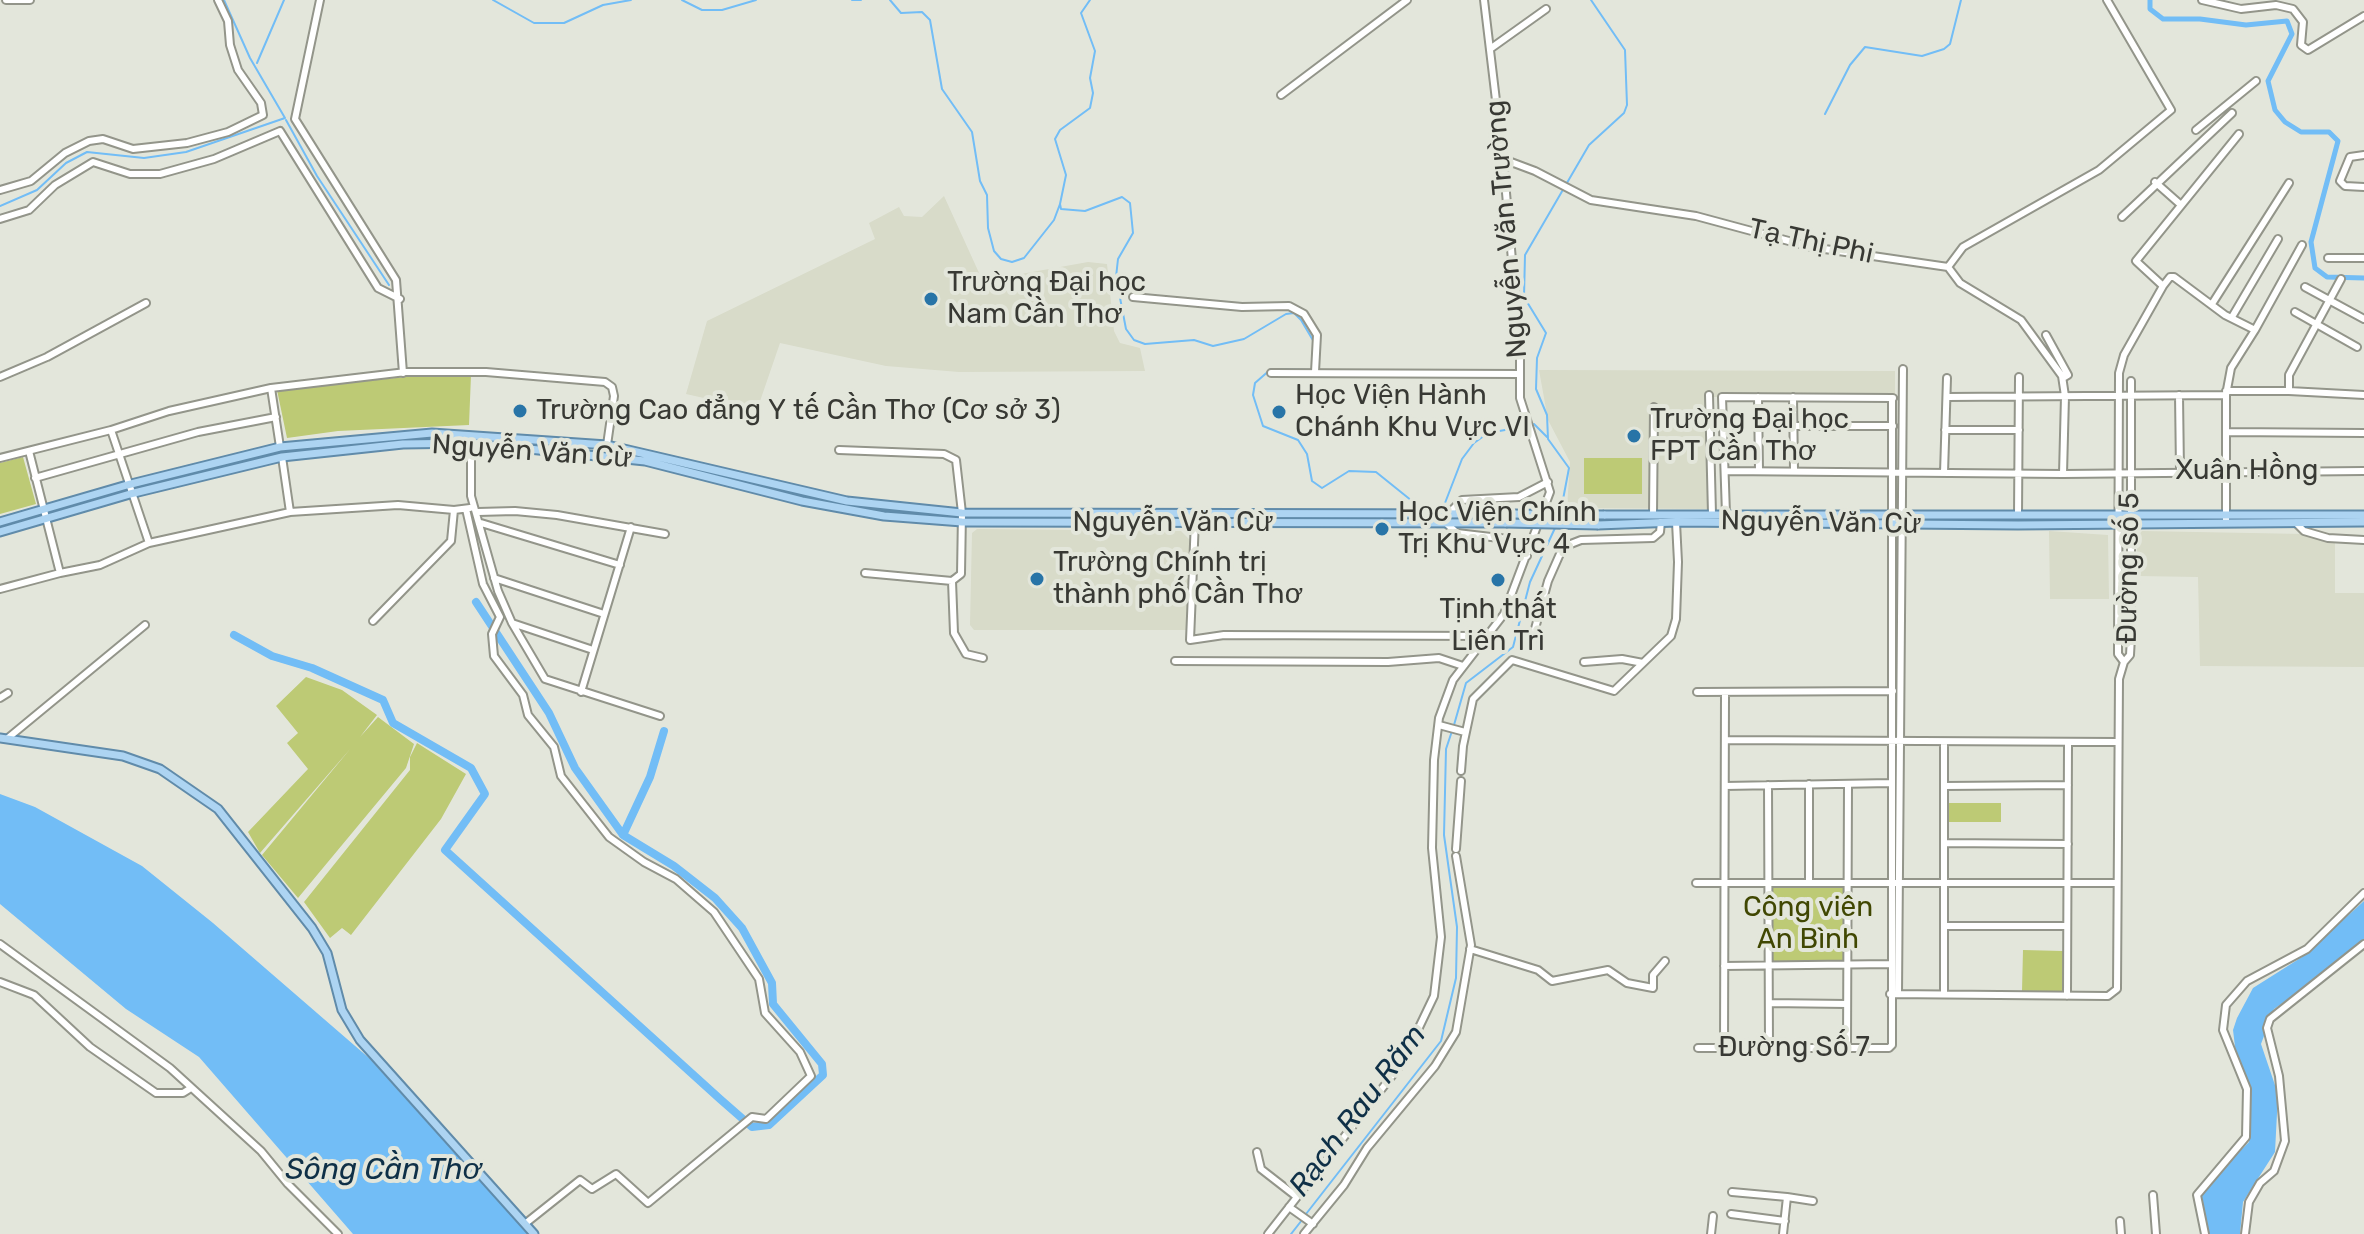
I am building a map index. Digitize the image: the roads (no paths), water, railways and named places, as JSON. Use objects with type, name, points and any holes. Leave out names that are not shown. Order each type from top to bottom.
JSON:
[{"type":"main road","name":"Nguyễn Văn Cừ","points":[[0,522],[127,485],[280,447],[471,439],[607,445],[846,506],[962,517],[1095,523],[1194,519],[1447,518],[1512,514],[1712,514],[1726,518],[1896,524],[2131,524],[2226,520],[2364,522]]},
{"type":"main road","name":"Nguyễn Văn Cừ","points":[[0,532],[130,494],[282,457],[370,442]]},
{"type":"main road","name":"Nguyễn Văn Cừ","points":[[561,445],[646,457]]},
{"type":"main road","points":[[280,447],[282,457]]},
{"type":"main road","name":"Nguyễn Văn Cừ","points":[[962,517],[1095,513],[1194,519]]},
{"type":"main road","points":[[1095,513],[1095,523]]},
{"type":"main road","name":"Nguyễn Văn Cừ","points":[[1447,518],[1598,525],[1896,513],[2132,514],[2296,523],[2364,515]]},
{"type":"main road","points":[[2018,515],[2018,525]]},
{"type":"main road","points":[[4,738],[123,756],[160,769],[218,809],[312,928],[327,953],[342,1010],[360,1040],[534,1234]]},
{"type":"street","points":[[6,0],[30,0]]},
{"type":"street","points":[[0,190],[31,181],[65,153],[89,141],[103,139],[133,149],[175,145],[228,132],[263,115],[264,109],[238,70],[230,45],[228,21],[218,0]]},
{"type":"street","points":[[320,0],[295,119],[340,196],[355,212],[388,264],[400,299],[403,373]]},
{"type":"street","points":[[1281,95],[1407,0]]},
{"type":"street","name":"Nguyễn Văn Trường","points":[[1268,1234],[1402,1063],[1434,996],[1441,937],[1432,848],[1434,760],[1453,680],[1504,614],[1547,505],[1548,482],[1520,398],[1503,159],[1484,0]]},
{"type":"street","points":[[2063,474],[2063,378],[2021,320],[1960,283],[1948,267],[1963,247],[2099,170],[2171,110],[2107,0]]},
{"type":"street","points":[[2202,0],[2241,9],[2276,5],[2293,9],[2303,22],[2301,45],[2308,50],[2364,16]]},
{"type":"street","points":[[1490,49],[1546,9]]},
{"type":"street","points":[[2189,136],[2256,81]]},
{"type":"street","points":[[2122,217],[2155,182],[2232,113]]},
{"type":"street","points":[[2196,130],[2203,139]]},
{"type":"street","points":[[0,219],[22,213],[93,162],[130,174],[160,174],[214,159],[280,131],[378,288],[400,299]]},
{"type":"street","points":[[2239,134],[2136,261],[2163,286],[2170,277],[2174,277],[2255,330]]},
{"type":"street","points":[[2364,155],[2348,158],[2340,181],[2345,186],[2364,187]]},
{"type":"street","name":"Tạ Thị Phi","points":[[1503,159],[1591,200],[1696,216],[1811,247],[1948,267]]},
{"type":"street","points":[[2155,182],[2181,205]]},
{"type":"street","points":[[2212,304],[2289,183]]},
{"type":"street","points":[[2232,317],[2278,239]]},
{"type":"street","points":[[2226,520],[2226,393],[2231,368],[2302,245]]},
{"type":"street","points":[[2328,258],[2364,258]]},
{"type":"street","points":[[2289,391],[2289,375],[2341,279]]},
{"type":"street","name":"Đường số 5","points":[[2131,381],[2131,637],[2130,655],[2124,662],[2118,654],[2118,396],[2124,355],[2163,286]]},
{"type":"street","points":[[2305,287],[2364,319]]},
{"type":"street","points":[[1133,297],[1242,307],[1289,306],[1304,314],[1317,335],[1315,372]]},
{"type":"street","points":[[0,377],[47,357],[146,303]]},
{"type":"street","points":[[2295,312],[2357,347]]},
{"type":"street","points":[[2046,335],[2068,374],[2063,378]]},
{"type":"street","points":[[1896,473],[1903,369]]},
{"type":"street","points":[[0,458],[111,430],[169,411],[271,388],[403,373],[486,372],[605,382],[614,396],[607,445]]},
{"type":"street","points":[[1271,373],[1520,374]]},
{"type":"street","points":[[2018,515],[2019,377]]},
{"type":"street","points":[[1944,473],[1947,378]]},
{"type":"street","points":[[271,388],[280,447]]},
{"type":"street","points":[[1947,397],[2131,397],[2289,391],[2364,395]]},
{"type":"street","points":[[1709,395],[1712,514]]},
{"type":"street","points":[[2179,395],[2180,471]]},
{"type":"street","points":[[1726,518],[1722,397],[1901,398]]},
{"type":"street","points":[[1758,397],[1759,470]]},
{"type":"street","points":[[1793,397],[1794,471]]},
{"type":"street","points":[[1892,398],[1896,473],[1894,994]]},
{"type":"street","points":[[1653,515],[1654,407]]},
{"type":"street","points":[[35,478],[198,432],[276,417]]},
{"type":"street","points":[[1793,426],[1893,426]]},
{"type":"street","points":[[111,430],[149,543]]},
{"type":"street","points":[[1945,430],[2019,430]]},
{"type":"street","points":[[2226,432],[2364,433]]},
{"type":"street","points":[[471,439],[476,562],[499,620],[492,634],[496,662],[523,695],[528,715],[551,742],[561,776],[609,837],[644,862],[676,879],[714,912],[759,979],[763,1007],[769,1020],[806,1060],[811,1076],[766,1119],[752,1117],[648,1203],[614,1174],[592,1189],[580,1180],[526,1223]]},
{"type":"street","points":[[839,450],[955,458],[962,517],[962,571],[952,581],[954,633],[966,654],[983,658]]},
{"type":"street","points":[[29,451],[44,520],[60,573]]},
{"type":"street","points":[[282,457],[290,512]]},
{"type":"street","name":"Xuân Hồng","points":[[1725,471],[2063,474],[2364,471]]},
{"type":"street","points":[[1527,556],[1508,539],[1457,533],[1447,518],[1462,500],[1519,497],[1548,482]]},
{"type":"street","points":[[0,589],[100,565],[149,543],[290,512],[398,505],[515,511],[665,534]]},
{"type":"street","points":[[473,509],[481,523],[494,578],[512,623],[545,679],[660,716]]},
{"type":"street","points":[[373,621],[451,541],[454,510]]},
{"type":"street","points":[[1194,519],[1190,640],[1224,635],[1486,636]]},
{"type":"street","points":[[1530,647],[1548,581],[1563,547],[1581,540],[1653,538],[1660,532],[1661,522]]},
{"type":"street","points":[[1461,771],[1463,732],[1475,694],[1515,659],[1538,671],[1570,676],[1617,690],[1671,636],[1675,626],[1676,522]]},
{"type":"street","points":[[481,523],[620,565]]},
{"type":"street","points":[[2296,523],[2304,531],[2328,538],[2364,540]]},
{"type":"street","points":[[581,692],[631,527]]},
{"type":"street","points":[[865,573],[952,581]]},
{"type":"street","points":[[494,578],[604,614]]},
{"type":"street","points":[[512,623],[593,650]]},
{"type":"street","points":[[4,738],[145,625]]},
{"type":"street","points":[[1175,661],[1388,662],[1439,658],[1463,666]]},
{"type":"street","points":[[1584,662],[1622,659],[1643,663]]},
{"type":"street","points":[[1894,994],[2114,995],[2117,742],[2119,679],[2124,662]]},
{"type":"street","points":[[1697,692],[1895,691]]},
{"type":"street","points":[[1724,1048],[1725,692]]},
{"type":"street","points":[[0,698],[8,693]]},
{"type":"street","points":[[1442,726],[1463,732]]},
{"type":"street","points":[[1725,740],[2117,742]]},
{"type":"street","points":[[1894,994],[1890,964],[1895,883],[1891,783],[1895,742]]},
{"type":"street","points":[[1944,742],[1944,994]]},
{"type":"street","points":[[2067,996],[2068,743]]},
{"type":"street","points":[[1304,1234],[1367,1148],[1408,1101],[1456,1032],[1470,949],[1456,852],[1461,781]]},
{"type":"street","points":[[1725,786],[1891,783]]},
{"type":"street","points":[[1809,784],[1809,883]]},
{"type":"street","points":[[1847,1048],[1848,784]]},
{"type":"street","points":[[1768,785],[1769,1048]]},
{"type":"street","points":[[1944,786],[2068,785]]},
{"type":"street","points":[[1944,843],[2068,844]]},
{"type":"street","points":[[1696,883],[2116,883]]},
{"type":"street","points":[[2205,1234],[2197,1195],[2246,1137],[2247,1089],[2223,1030],[2226,1005],[2247,981],[2307,949],[2364,893]]},
{"type":"street","points":[[1945,926],[2067,926]]},
{"type":"street","points":[[0,944],[191,1088],[261,1151],[288,1184],[338,1234]]},
{"type":"street","points":[[2245,1234],[2249,1202],[2274,1171],[2285,1141],[2279,1076],[2268,1024],[2276,1013],[2327,977],[2364,944]]},
{"type":"street","points":[[1470,949],[1538,970],[1552,981],[1608,970],[1620,980],[1653,988],[1653,975],[1665,961]]},
{"type":"street","points":[[1724,966],[1890,964]]},
{"type":"street","points":[[0,982],[34,995],[90,1047],[153,1091],[173,1095],[191,1088]]},
{"type":"street","name":"Đường Số 7","points":[[1698,1048],[1889,1048],[1894,994]]},
{"type":"street","points":[[1769,1003],[1847,1004]]},
{"type":"street","points":[[1257,1152],[1261,1169],[1297,1197]]},
{"type":"street","points":[[1732,1192],[1813,1201]]},
{"type":"street","points":[[2153,1195],[2156,1234]]},
{"type":"street","points":[[1783,1234],[1787,1197]]},
{"type":"street","points":[[1290,1208],[1311,1223]]},
{"type":"street","points":[[1731,1214],[1785,1221]]},
{"type":"street","points":[[1711,1234],[1713,1216]]},
{"type":"street","points":[[2120,1221],[2121,1234]]},
{"type":"water","name":"Sông Cần Thơ","points":[[0,794],[35,807],[142,866],[213,923],[369,1058],[528,1234],[353,1234],[199,1057],[126,1009],[0,904]]},
{"type":"water","points":[[2364,901],[2364,940],[2334,967],[2274,1009],[2261,1044],[2278,1094],[2275,1152],[2243,1202],[2240,1234],[2207,1234],[2200,1198],[2203,1188],[2249,1142],[2250,1097],[2236,1055],[2233,1030],[2237,1018],[2253,988],[2302,957]]},
{"type":"waterway","points":[[0,206],[37,190],[66,163],[87,152],[144,158],[186,152],[285,118],[250,58],[224,0]]},
{"type":"waterway","points":[[257,63],[284,0]]},
{"type":"waterway","points":[[493,0],[534,23],[564,23],[603,5],[631,0]]},
{"type":"waterway","points":[[682,0],[702,10],[722,10],[756,0]]},
{"type":"waterway","points":[[852,0],[861,0]]},
{"type":"waterway","points":[[890,0],[901,13],[922,12],[930,20],[942,89],[972,132],[980,181],[987,195],[988,228],[994,251],[1001,259],[1012,262],[1024,258],[1054,220],[1060,204],[1061,209],[1085,211],[1122,197],[1130,203],[1133,233],[1118,259],[1116,277],[1126,329],[1134,340],[1145,344],[1194,340],[1213,346],[1244,339],[1286,314],[1294,313],[1301,320],[1314,342],[1312,370],[1271,369],[1255,383],[1253,395],[1263,426],[1298,440],[1307,454],[1312,481],[1322,488],[1349,471],[1376,472],[1422,509],[1436,511],[1445,503],[1462,459],[1474,443],[1488,433],[1522,427]]},
{"type":"waterway","points":[[1060,204],[1066,175],[1055,139],[1060,130],[1090,108],[1093,93],[1090,78],[1095,51],[1081,13],[1090,0]]},
{"type":"waterway","name":"Rạch Rau Răm","points":[[1561,510],[1569,468],[1548,439],[1547,415],[1536,389],[1537,358],[1546,333],[1524,297],[1525,255],[1589,145],[1624,113],[1627,105],[1625,50],[1591,0]]},
{"type":"waterway","points":[[1825,114],[1850,65],[1865,47],[1922,56],[1950,44],[1961,0]]},
{"type":"waterway","points":[[2150,0],[2150,9],[2163,19],[2200,19],[2246,25],[2287,21],[2292,34],[2268,81],[2275,110],[2285,122],[2301,132],[2329,132],[2338,141],[2311,242],[2315,268],[2327,277],[2364,278]]},
{"type":"waterway","points":[[286,120],[317,176],[389,285]]},
{"type":"waterway","points":[[1534,424],[1547,437]]},
{"type":"waterway","name":"Rạch Rau Răm","points":[[1454,725],[1466,683],[1513,647],[1530,582],[1555,528]]},
{"type":"waterway","points":[[234,635],[272,656],[312,668],[383,700],[393,723],[471,768],[485,794],[445,850],[752,1127],[769,1125],[823,1075],[822,1064],[773,1004],[772,983],[742,928],[715,898],[674,866],[623,835],[575,768],[549,713],[476,602]]},
{"type":"waterway","points":[[623,835],[650,777],[664,731]]},
{"type":"waterway","name":"Rạch Rau Răm","points":[[1306,1214],[1441,1041],[1456,978],[1457,927],[1444,835],[1446,749],[1452,731]]},
{"type":"waterway","name":"Rạch Rau Răm","points":[[1291,1234],[1302,1220]]},
{"type":"place","name":"Trường Đại học Nam Cần Thơ","points":[[931,299]]},
{"type":"place","name":"Trường Cao đẳng Y tế Cần Thơ (Cơ sở 3)","points":[[520,411]]},
{"type":"place","name":"Học Viện Hành Chánh Khu Vực VI","points":[[1279,412]]},
{"type":"place","name":"Trường Đại học FPT Cần Thơ","points":[[1634,436]]},
{"type":"place","name":"Học Viện Chính Trị Khu Vực 4","points":[[1382,529]]},
{"type":"place","name":"Trường Chính trị thành phố Cần Thơ","points":[[1037,579]]},
{"type":"place","name":"Tịnh thất Liên Trì","points":[[1498,580]]},
{"type":"park label","name":"Công viên An Bình","points":[[1808,924]]}]
